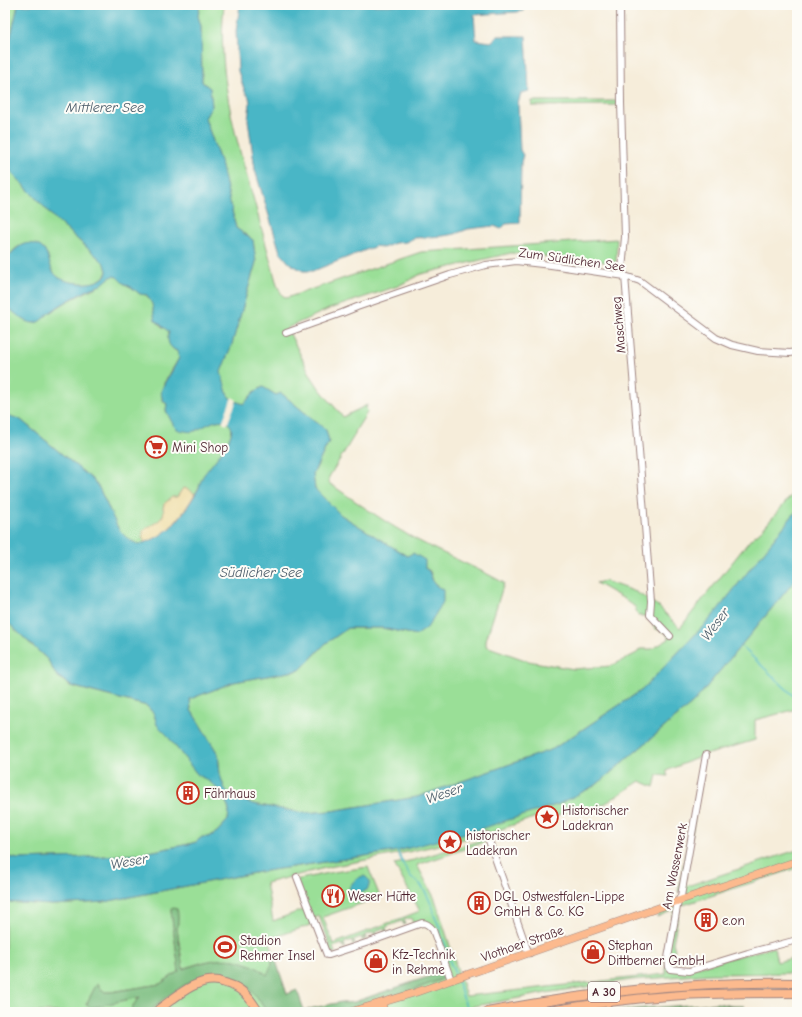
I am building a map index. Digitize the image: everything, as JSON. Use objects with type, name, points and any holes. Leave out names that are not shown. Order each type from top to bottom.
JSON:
[{"type":"highway","points":[[156,1012],[196,984],[218,981],[232,985],[241,990],[249,997],[256,1010]]},
{"type":"highway","name":"A 30","points":[[487,1012],[521,1005],[599,993],[643,988],[774,982],[797,983]]},
{"type":"highway","name":"A 30","points":[[543,1012],[644,998],[682,995],[797,993]]},
{"type":"main road","name":"Vlothoer Straße","points":[[350,1012],[414,993],[678,901],[797,862]]},
{"type":"main road","name":"Vlothoer Straße","points":[[368,1012],[392,1004],[414,993]]},
{"type":"street","name":"Maschweg","points":[[620,5],[625,236],[622,270],[625,276],[651,600],[650,615],[670,636]]},
{"type":"street","name":"Zum Südlichen See","points":[[287,333],[358,306],[450,275],[486,265],[516,261],[551,264],[625,276],[640,281],[716,338],[732,345],[758,350],[790,353],[797,352]]},
{"type":"street","name":"Am Wasserwerk","points":[[706,755],[681,896],[678,901],[668,958],[669,967],[670,969],[689,971],[797,940]]},
{"type":"street","points":[[487,835],[527,949],[530,952]]},
{"type":"street","points":[[298,877],[327,955],[422,923],[426,923],[433,930],[451,980]]},
{"type":"green space","points":[[5,5],[18,5],[5,62]]},
{"type":"green space","points":[[200,5],[224,5],[222,30],[223,54],[225,78],[234,126],[277,285],[282,295],[286,298],[421,252],[617,239],[616,263],[511,253],[421,274],[398,286],[329,309],[287,328],[311,376],[343,417],[367,405],[366,409],[368,411],[329,477],[329,483],[396,528],[504,583],[486,640],[486,646],[528,661],[574,669],[611,666],[637,653],[640,649],[652,649],[669,639],[666,633],[654,628],[653,621],[647,616],[638,616],[635,607],[626,600],[596,583],[605,581],[636,592],[658,606],[680,628],[751,539],[762,530],[797,489],[797,510],[712,617],[642,690],[553,749],[417,797],[331,811],[304,813],[253,804],[232,797],[224,787],[220,775],[218,754],[191,710],[190,699],[234,682],[300,670],[325,644],[348,628],[382,628],[417,635],[434,584],[430,571],[341,515],[315,489],[313,475],[329,441],[326,430],[281,393],[276,395],[263,387],[254,392],[244,404],[234,401],[228,396],[220,372],[232,344],[256,262],[253,240],[236,228],[222,167],[205,118],[212,106],[210,88],[202,82],[201,26],[198,16]]},
{"type":"green space","points":[[532,101],[618,101],[618,105],[532,106]]},
{"type":"green space","points":[[5,165],[58,222],[105,264],[107,271],[101,279],[91,283],[73,283],[61,279],[53,272],[47,254],[44,250],[31,244],[21,245],[13,251],[5,265]]},
{"type":"green space","points":[[113,276],[117,277],[123,283],[140,294],[147,295],[154,308],[157,321],[168,330],[174,350],[177,351],[179,358],[164,383],[162,398],[167,404],[166,411],[168,414],[195,431],[214,421],[228,423],[232,430],[227,443],[205,475],[179,519],[158,535],[139,544],[130,541],[118,528],[99,488],[93,480],[21,420],[5,414],[5,304],[12,311],[33,323],[38,322],[68,301],[100,285]]},
{"type":"green space","points":[[797,578],[797,709],[755,720],[755,740],[702,756],[666,771],[668,776],[657,775],[654,787],[640,781],[594,810],[581,808],[541,820],[539,816],[490,833],[408,852],[329,867],[266,883],[273,921],[305,909],[295,880],[368,867],[380,897],[323,917],[333,944],[420,911],[394,864],[414,860],[485,839],[485,842],[417,865],[435,899],[466,996],[666,974],[666,955],[674,910],[657,917],[658,912],[680,906],[673,943],[675,950],[670,954],[671,962],[676,967],[689,969],[774,947],[777,962],[797,957],[797,973],[710,974],[631,980],[469,1007],[471,1012],[345,1012],[402,994],[440,980],[444,977],[445,971],[434,928],[413,923],[411,918],[404,920],[404,925],[402,921],[386,927],[387,932],[385,932],[384,928],[376,931],[377,935],[375,936],[374,932],[366,935],[366,940],[363,936],[363,941],[361,937],[353,940],[355,944],[353,945],[352,940],[344,943],[345,948],[342,944],[333,947],[335,953],[329,953],[326,947],[330,945],[319,916],[315,918],[316,923],[269,939],[274,955],[267,975],[251,965],[226,959],[208,961],[183,969],[177,929],[178,923],[171,911],[179,971],[160,984],[111,992],[105,992],[100,988],[98,983],[86,1004],[121,1001],[141,997],[134,1004],[130,1012],[5,1012],[5,902],[52,905],[104,902],[259,872],[398,851],[559,804],[596,785],[694,702]]},
{"type":"green space","points":[[5,620],[48,660],[56,675],[70,686],[147,706],[154,714],[157,725],[168,736],[197,774],[210,782],[220,791],[229,811],[228,820],[217,832],[209,837],[202,837],[196,842],[189,844],[139,854],[18,859],[5,856]]},
{"type":"green space","points":[[700,779],[685,884],[687,886],[797,850],[797,868],[680,906],[684,890],[678,892]]},
{"type":"green space","points":[[171,909],[177,909],[178,914],[177,929],[183,969],[208,961],[225,959],[242,962],[253,966],[267,975],[274,955],[287,994],[297,990],[304,1010],[341,1002],[354,1002],[445,971],[444,977],[440,980],[402,994],[345,1012],[267,1012],[257,997],[241,982],[227,976],[220,975],[206,976],[192,981],[159,1002],[150,1012],[130,1012],[140,997],[91,1008],[86,1005],[97,983],[105,992],[111,992],[160,984],[179,971],[171,911]]},
{"type":"green space","points":[[206,975],[227,977],[241,982],[252,990],[267,1012],[150,1012],[168,995],[191,981]]},
{"type":"green space","points":[[717,1003],[732,1006],[744,1006],[742,1012],[604,1012],[647,1008]]},
{"type":"sand","points":[[183,488],[188,489],[195,494],[185,509],[168,529],[154,539],[145,543],[143,531],[163,516],[164,504],[172,497],[177,497]]},
{"type":"water","points":[[18,5],[200,5],[198,16],[201,26],[202,82],[210,88],[212,106],[205,118],[222,167],[236,228],[253,240],[256,262],[232,344],[221,372],[228,396],[234,401],[244,404],[254,392],[263,387],[276,395],[281,393],[326,430],[329,441],[313,474],[315,489],[341,515],[407,556],[413,553],[425,560],[425,568],[429,571],[434,584],[443,590],[443,602],[427,628],[417,635],[382,628],[348,628],[325,644],[300,670],[234,682],[190,699],[191,710],[218,754],[220,775],[224,787],[229,795],[253,804],[304,813],[331,811],[417,797],[553,749],[642,690],[712,617],[797,510],[797,578],[694,702],[596,785],[559,804],[477,830],[398,851],[259,872],[104,902],[52,905],[5,902],[5,856],[18,859],[139,854],[189,844],[196,842],[202,837],[209,837],[217,832],[228,820],[229,811],[220,791],[210,782],[197,774],[168,736],[157,725],[154,714],[147,706],[71,686],[56,675],[48,660],[5,620],[5,414],[21,420],[93,480],[99,488],[118,528],[127,538],[139,544],[158,536],[178,520],[197,492],[203,476],[217,459],[227,443],[232,430],[230,425],[222,421],[214,422],[191,432],[180,430],[174,426],[166,410],[167,404],[163,400],[161,393],[164,384],[179,358],[177,351],[172,348],[169,343],[169,332],[155,320],[152,304],[147,295],[140,294],[123,283],[117,277],[113,276],[101,285],[92,288],[70,300],[54,309],[40,321],[35,323],[21,318],[5,304],[4,271],[6,263],[13,251],[24,244],[29,243],[40,246],[47,254],[55,274],[58,277],[68,281],[75,283],[95,282],[105,276],[107,271],[105,264],[58,222],[5,165],[5,62]]},
{"type":"water","points":[[240,5],[527,5],[523,11],[474,15],[476,40],[491,42],[498,36],[526,36],[529,91],[521,93],[518,104],[520,150],[523,155],[521,162],[520,223],[506,224],[501,229],[494,226],[468,229],[455,234],[443,236],[414,238],[406,242],[395,243],[383,248],[376,246],[313,271],[303,271],[289,263],[280,252],[255,170],[248,120],[250,103],[249,97],[245,92],[238,71],[236,31]]},
{"type":"water","points":[[363,876],[370,881],[368,889],[363,892],[352,891],[349,888],[357,879]]},
{"type":"pier","points":[[232,397],[237,400],[227,425],[222,423]]},
{"type":"waterway","points":[[741,646],[796,698]]},
{"type":"waterway","points":[[397,850],[411,877],[420,884],[426,893],[433,908],[434,915],[449,955],[448,957],[456,976]]},
{"type":"waterway","points":[[457,980],[468,1012]]},
{"type":"place","name":"Mini Shop","points":[[156,447]]},
{"type":"place","name":"Fährhaus","points":[[188,793]]},
{"type":"place","name":"Historischer Ladekran","points":[[547,817]]},
{"type":"place","name":"historischer Ladekran","points":[[450,842]]},
{"type":"place","name":"Weser Hütte","points":[[333,896]]},
{"type":"place","name":"DGL Ostwestfalen-Lippe GmbH & Co. KG","points":[[479,903]]},
{"type":"place","name":"e.on","points":[[706,920]]},
{"type":"place","name":"Stadion Rehmer Insel","points":[[225,947]]},
{"type":"place","name":"Stephan Dittberner GmbH","points":[[593,952]]},
{"type":"place","name":"Kfz-Technik in Rehme","points":[[376,961]]},
{"type":"water label","name":"Mittlerer See","points":[[105,107]]},
{"type":"water label","name":"Südlicher See","points":[[261,572]]},
{"type":"water label","name":"Weser","points":[[715,624]]},
{"type":"water label","name":"Weser","points":[[444,793]]},
{"type":"water label","name":"Weser","points":[[129,861]]}]
